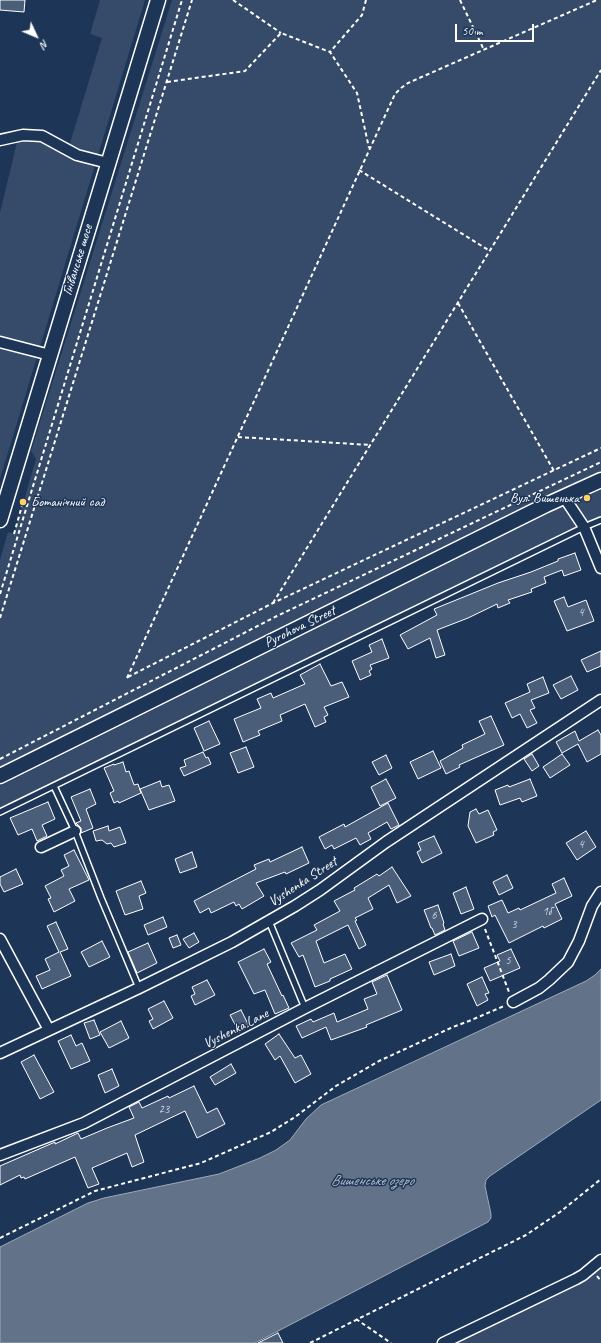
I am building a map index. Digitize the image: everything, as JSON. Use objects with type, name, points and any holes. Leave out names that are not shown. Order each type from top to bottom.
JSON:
[{"type":"main road","name":"Гніванське шосе","points":[[0,520],[158,0]]},
{"type":"main road","name":"Pyrohova Street","points":[[0,776],[564,496],[601,480]]},
{"type":"main road","points":[[0,772],[15,768]]},
{"type":"street","points":[[0,140],[23,135],[42,136],[77,154],[108,163]]},
{"type":"street","points":[[0,342],[50,355]]},
{"type":"street","points":[[564,496],[584,527],[601,568]]},
{"type":"street","name":"Vyshenka Street","points":[[0,1053],[139,988],[232,942],[269,921],[320,890],[386,842],[601,700]]},
{"type":"street","points":[[41,847],[75,831]]},
{"type":"street","points":[[513,1002],[544,984],[568,962],[579,941],[592,906],[601,892]]},
{"type":"street","name":"Vyshenka Lane","points":[[0,1155],[84,1123],[305,1008],[482,920]]},
{"type":"street","points":[[0,939],[49,1030]]},
{"type":"street","points":[[443,1343],[576,1279],[601,1260]]},
{"type":"lane","points":[[0,812],[601,520]]},
{"type":"lane","points":[[54,786],[75,831],[101,898],[139,988]]},
{"type":"lane","points":[[269,921],[305,1008]]},
{"type":"path","points":[[0,594],[182,0]]},
{"type":"path","points":[[0,618],[192,0]]},
{"type":"path","points":[[232,0],[281,33],[330,52],[357,93],[369,148]]},
{"type":"path","points":[[330,52],[362,15],[366,0]]},
{"type":"path","points":[[460,0],[484,50]]},
{"type":"path","points":[[597,0],[408,83],[395,94],[127,678],[273,603],[601,448]]},
{"type":"path","points":[[166,82],[245,71],[281,33]]},
{"type":"path","points":[[273,603],[601,70]]},
{"type":"path","points":[[359,170],[490,251]]},
{"type":"path","points":[[458,303],[554,471]]},
{"type":"path","points":[[238,437],[371,445]]},
{"type":"path","points":[[0,759],[277,616],[601,462]]},
{"type":"path","points":[[14,534],[23,502]]},
{"type":"path","points":[[0,1238],[95,1191],[201,1163],[271,1132],[295,1117],[336,1086],[379,1061],[453,1027],[513,1002],[482,920]]},
{"type":"path","points":[[310,1343],[526,1235],[560,1212],[601,1180]]},
{"type":"path","points":[[356,1319],[391,1343]]},
{"type":"shaded area","points":[[100,0],[145,0],[0,479],[0,213],[17,142],[41,141],[67,153],[102,38],[90,34]]},
{"type":"shaded area","points":[[172,0],[601,0],[601,480],[0,772],[0,560],[8,532],[14,534],[36,459],[31,451]]},
{"type":"shaded area","points":[[601,488],[601,520],[0,812],[0,786],[568,503]]},
{"type":"shaded area","points":[[601,1260],[601,1343],[443,1343],[576,1279]]},
{"type":"water","name":"Вишенське озеро","points":[[601,969],[601,1100],[486,1180],[485,1186],[491,1214],[491,1218],[488,1222],[255,1343],[0,1343],[0,1247],[88,1203],[104,1198],[219,1174],[260,1158],[276,1150],[290,1140],[306,1119],[321,1105],[586,981]]},
{"type":"building","points":[[0,0],[25,0],[24,12],[0,10]]},
{"type":"building","points":[[575,553],[581,570],[564,576],[562,570],[544,577],[546,583],[531,589],[532,592],[508,600],[510,603],[498,608],[497,604],[468,618],[437,630],[445,655],[436,658],[430,638],[408,649],[400,635],[437,615],[434,609],[498,583],[531,572],[558,561],[558,559]]},
{"type":"building","points":[[564,597],[568,607],[586,600],[594,621],[567,631],[554,601]]},
{"type":"building","points":[[382,639],[389,658],[370,665],[372,669],[369,671],[371,675],[360,680],[352,661],[372,652],[369,645]]},
{"type":"building","points":[[601,651],[601,666],[587,672],[581,660]]},
{"type":"building","points":[[320,664],[331,686],[342,682],[349,697],[324,707],[328,715],[324,717],[326,722],[315,727],[305,704],[280,715],[282,721],[258,731],[260,735],[243,742],[234,719],[261,708],[257,699],[271,693],[273,698],[305,684],[300,675]]},
{"type":"building","points":[[571,676],[578,690],[561,699],[553,685]]},
{"type":"building","points":[[543,677],[549,693],[531,700],[535,708],[530,710],[537,723],[527,728],[520,714],[512,718],[505,703],[530,692],[527,684]]},
{"type":"building","points":[[491,716],[504,745],[459,765],[460,767],[446,774],[440,761],[463,748],[462,745],[485,734],[479,721]]},
{"type":"building","points":[[209,721],[220,744],[204,751],[194,728]]},
{"type":"building","points":[[598,730],[601,735],[601,754],[587,762],[578,744],[562,753],[556,742],[575,731],[579,741]]},
{"type":"building","points":[[246,747],[254,767],[238,773],[230,753]]},
{"type":"building","points":[[433,751],[441,768],[418,779],[410,762]]},
{"type":"building","points":[[203,752],[206,758],[208,757],[211,764],[184,776],[180,768],[186,766],[184,760]]},
{"type":"building","points":[[532,754],[539,766],[532,771],[524,759]]},
{"type":"building","points":[[562,754],[570,765],[550,778],[543,767]]},
{"type":"building","points":[[386,755],[392,768],[379,775],[372,762]]},
{"type":"building","points":[[123,762],[126,772],[129,771],[134,785],[138,784],[141,793],[119,803],[118,801],[114,803],[110,793],[114,791],[104,768]]},
{"type":"building","points":[[386,779],[396,798],[380,806],[371,787]]},
{"type":"building","points":[[530,779],[537,796],[522,802],[520,798],[500,805],[495,790],[508,785],[509,787]]},
{"type":"building","points":[[160,781],[162,787],[169,785],[175,801],[149,810],[140,789]]},
{"type":"building","points":[[90,789],[96,804],[86,809],[93,828],[81,833],[81,828],[76,823],[81,821],[71,797]]},
{"type":"building","points":[[48,802],[55,819],[42,825],[47,836],[37,841],[32,829],[18,835],[10,818]]},
{"type":"building","points":[[388,803],[399,825],[391,829],[387,822],[368,833],[371,839],[360,845],[356,838],[334,849],[332,845],[325,849],[319,837],[344,824],[345,827]]},
{"type":"building","points":[[476,809],[479,814],[488,810],[497,830],[493,832],[494,835],[476,843],[468,826],[470,812]]},
{"type":"building","points":[[108,826],[109,831],[120,827],[126,843],[114,847],[111,843],[107,844],[102,840],[96,841],[93,831]]},
{"type":"building","points":[[586,831],[596,847],[577,860],[566,843]]},
{"type":"building","points":[[434,836],[442,853],[422,863],[417,852],[421,850],[418,843]]},
{"type":"building","points":[[302,847],[309,863],[286,874],[285,872],[256,883],[264,896],[242,909],[239,904],[236,906],[234,902],[211,913],[209,908],[200,913],[194,901],[256,869],[254,865],[269,859],[270,862]]},
{"type":"building","points":[[74,850],[89,880],[69,889],[75,901],[54,912],[48,899],[51,898],[45,886],[64,876],[61,870],[69,866],[64,855]]},
{"type":"building","points":[[192,852],[197,867],[180,873],[175,859]]},
{"type":"building","points":[[392,867],[411,896],[397,903],[389,885],[368,898],[373,909],[355,918],[366,945],[359,949],[348,925],[316,941],[324,963],[345,954],[352,969],[315,987],[303,955],[299,957],[291,943],[317,930],[314,925],[340,911],[334,901],[355,890],[354,888],[377,874],[379,876]]},
{"type":"building","points":[[16,869],[23,884],[4,892],[0,884],[0,877]]},
{"type":"building","points":[[507,875],[513,888],[499,895],[493,882]]},
{"type":"building","points":[[564,878],[572,896],[555,904],[562,919],[544,928],[543,926],[509,943],[495,915],[492,917],[488,906],[502,900],[508,913],[519,908],[520,910],[556,893],[552,884]]},
{"type":"building","points":[[141,881],[146,893],[139,896],[143,909],[125,915],[116,891]]},
{"type":"building","points":[[466,887],[474,909],[461,914],[453,893]]},
{"type":"building","points":[[438,905],[445,930],[435,935],[424,910]]},
{"type":"building","points":[[163,917],[167,927],[148,935],[144,925]]},
{"type":"building","points":[[56,922],[68,949],[60,952],[71,976],[42,989],[36,976],[50,970],[45,959],[59,952],[47,926]]},
{"type":"building","points":[[472,932],[479,948],[459,956],[453,941]]},
{"type":"building","points":[[194,933],[199,942],[189,948],[183,939]]},
{"type":"building","points":[[177,935],[181,945],[173,948],[169,938]]},
{"type":"building","points":[[102,941],[110,957],[89,967],[81,952]]},
{"type":"building","points":[[148,943],[157,963],[137,973],[128,952]]},
{"type":"building","points":[[264,949],[271,962],[267,964],[289,1008],[275,1014],[265,990],[254,994],[238,962]]},
{"type":"building","points":[[511,949],[520,968],[490,981],[484,968],[500,961],[497,955]]},
{"type":"building","points":[[451,954],[455,966],[434,975],[429,962]]},
{"type":"building","points":[[387,975],[402,1010],[366,1025],[367,1027],[331,1040],[326,1027],[302,1038],[296,1026],[311,1019],[313,1022],[334,1013],[337,1022],[368,1009],[364,999],[377,994],[372,982]]},
{"type":"building","points":[[482,977],[489,993],[485,994],[488,1000],[477,1006],[467,984]]},
{"type":"building","points":[[207,980],[215,995],[195,1005],[191,996],[195,994],[192,987]]},
{"type":"building","points":[[164,1001],[173,1018],[153,1029],[149,1021],[153,1019],[148,1009]]},
{"type":"building","points":[[241,1010],[249,1026],[239,1032],[230,1015]]},
{"type":"building","points":[[94,1020],[100,1035],[90,1039],[84,1023]]},
{"type":"building","points":[[121,1021],[129,1038],[109,1048],[100,1032]]},
{"type":"building","points":[[279,1034],[295,1058],[301,1055],[311,1074],[295,1083],[280,1056],[275,1060],[265,1044]]},
{"type":"building","points":[[71,1035],[76,1046],[82,1043],[90,1061],[71,1069],[58,1041]]},
{"type":"building","points":[[34,1055],[54,1092],[40,1099],[21,1062]]},
{"type":"building","points":[[231,1064],[236,1073],[215,1085],[210,1077]]},
{"type":"building","points":[[112,1069],[119,1086],[105,1093],[98,1075]]},
{"type":"building","points":[[194,1086],[207,1113],[217,1108],[225,1124],[197,1138],[185,1111],[135,1135],[144,1162],[132,1167],[127,1153],[92,1168],[99,1184],[88,1188],[75,1157],[25,1179],[24,1177],[21,1178],[20,1175],[0,1185],[0,1166],[78,1133],[81,1139],[134,1118],[129,1107],[139,1102],[142,1108],[168,1096],[169,1098]]},
{"type":"building","points":[[278,1333],[283,1343],[258,1343]]},
{"type":"place","name":"Вул. Вишенька","points":[[587,498]]},
{"type":"place","name":"Ботанічний сад","points":[[23,502]]}]
